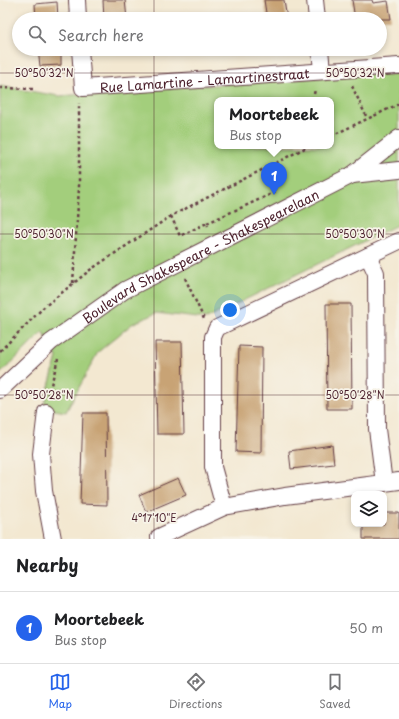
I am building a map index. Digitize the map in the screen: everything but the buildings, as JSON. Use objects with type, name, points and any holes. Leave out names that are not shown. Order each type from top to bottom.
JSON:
[{"type":"street","points":[[77,0],[78,12]]},
{"type":"street","points":[[315,0],[316,12]]},
{"type":"street","points":[[81,56],[86,88]]},
{"type":"street","points":[[321,56],[322,71]]},
{"type":"street","name":"Rue Lamartine - Lamartinestraat","points":[[86,88],[399,66]]},
{"type":"street","name":"Boulevard Shakespeare - Shakespearelaan","points":[[0,390],[51,342],[125,290],[352,175],[399,138]]},
{"type":"street","name":"Boulevard Shakespeare - Shakespearelaan","points":[[352,175],[399,170]]},
{"type":"street","points":[[224,507],[213,467],[213,337],[211,324],[368,256],[399,241]]},
{"type":"street","points":[[160,537],[224,507],[285,496],[391,482],[377,429],[376,273],[368,256]]},
{"type":"street","points":[[46,412],[40,454],[44,491],[53,539]]},
{"type":"path","points":[[345,69],[367,118]]},
{"type":"path","points":[[0,88],[33,88]]},
{"type":"path","points":[[73,283],[79,188],[79,103],[86,88]]},
{"type":"path","points":[[334,134],[399,104]]},
{"type":"path","points":[[0,351],[44,306],[73,283],[171,216],[265,170],[304,149]]},
{"type":"path","points":[[171,216],[180,236],[276,192],[265,170]]},
{"type":"path","points":[[182,273],[211,324]]},
{"type":"path","points":[[46,412],[44,408],[58,358]]},
{"type":"green space","points":[[399,72],[399,224],[206,319],[156,313],[132,324],[98,352],[66,412],[43,408],[57,357],[43,332],[0,374],[0,86],[59,96]]},
{"type":"place","name":"Moortebeek","points":[[274,195]]}]
